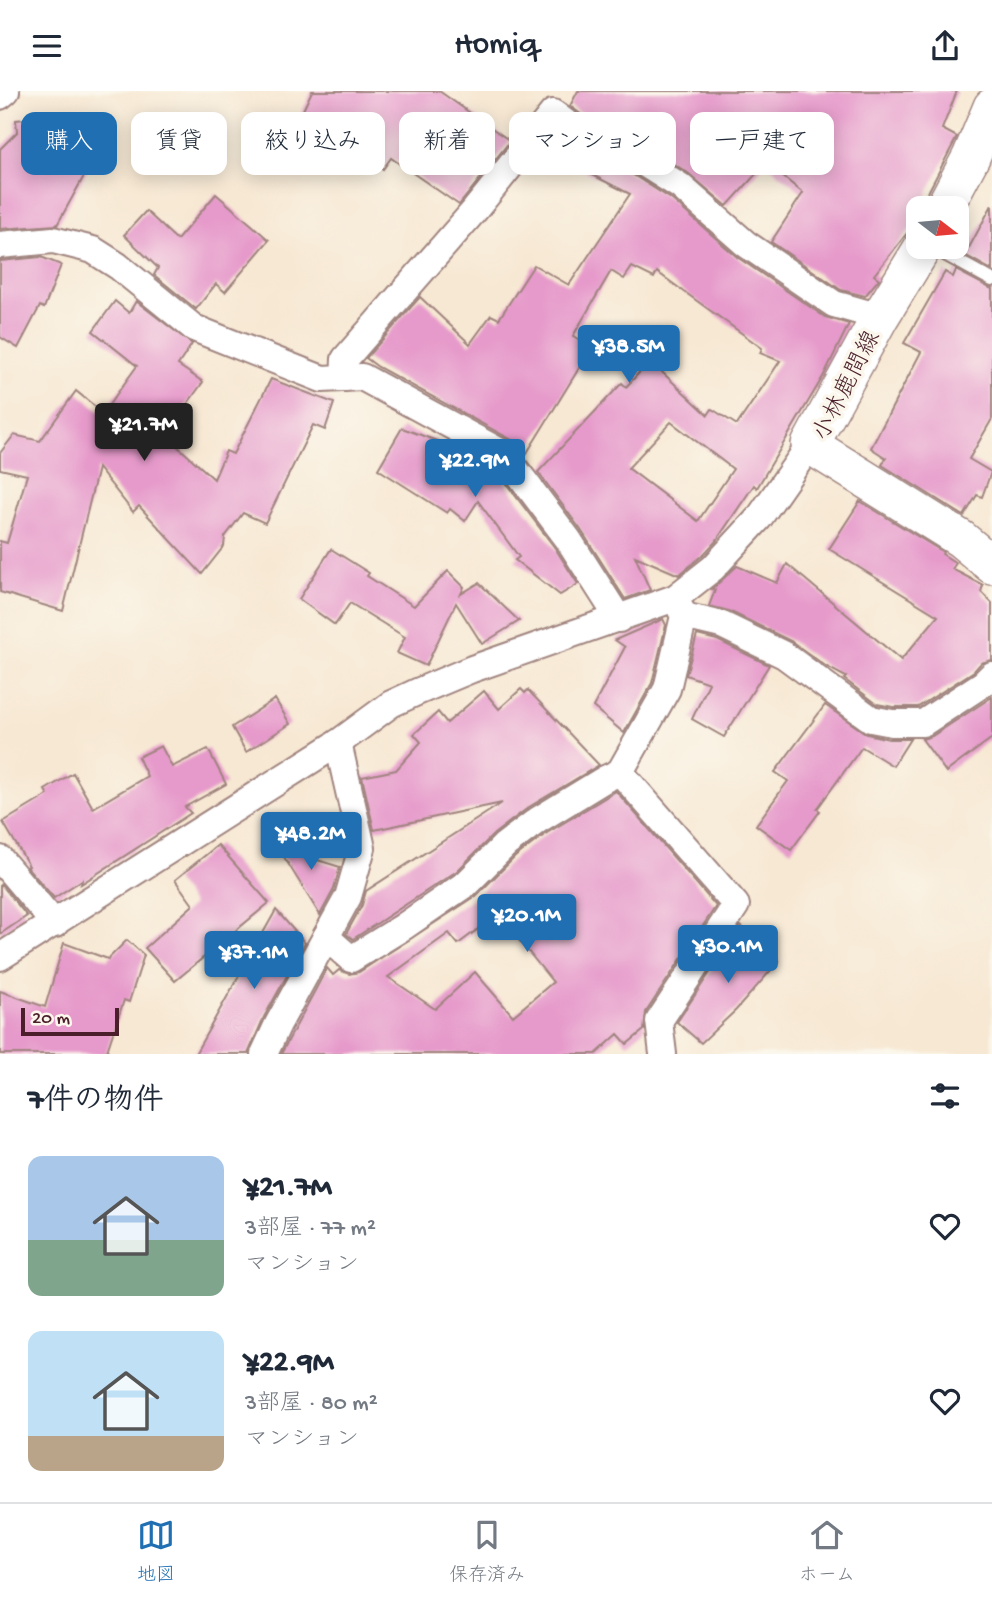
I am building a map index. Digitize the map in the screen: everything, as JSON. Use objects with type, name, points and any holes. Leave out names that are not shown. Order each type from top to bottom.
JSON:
[{"type":"main road","points":[[950,196],[971,157],[992,107]]},
{"type":"main road","name":"小林鹿間線","points":[[916,259],[880,317],[810,445],[961,539],[992,565]]},
{"type":"street","points":[[0,96],[6,91]]},
{"type":"street","points":[[344,378],[345,359],[474,211],[553,113],[586,138],[626,152],[680,187],[746,244],[834,304],[880,317]]},
{"type":"street","points":[[0,245],[53,240],[93,250],[118,266],[194,328],[322,379],[362,377],[504,454],[568,540],[619,619]]},
{"type":"street","points":[[326,937],[351,958],[404,927],[467,883],[505,845],[538,820],[620,772],[667,689],[679,607],[759,518],[810,445]]},
{"type":"street","points":[[0,957],[338,743],[391,704],[472,669],[619,619],[679,607],[784,655],[871,719],[892,723],[923,723],[992,675]]},
{"type":"street","points":[[264,1054],[348,897],[362,848],[338,743]]},
{"type":"street","points":[[620,772],[736,905],[659,1021],[663,1054]]},
{"type":"street","points":[[0,859],[55,924]]},
{"type":"lane","points":[[954,259],[992,280]]},
{"type":"building","points":[[312,91],[439,91],[469,112],[399,112],[399,164],[391,158],[385,166],[385,112],[302,112]]},
{"type":"building","points":[[578,91],[957,91],[942,129],[957,137],[926,196],[906,196],[906,234],[874,275],[879,279],[865,296],[841,290],[771,242],[803,193],[781,175],[834,175],[834,112],[690,112],[690,175],[676,165],[676,112],[578,112],[570,106]]},
{"type":"building","points":[[16,120],[21,120],[21,175],[85,175],[57,225],[0,229],[0,149],[17,132]]},
{"type":"building","points":[[495,130],[509,142],[495,160]]},
{"type":"building","points":[[416,175],[483,175],[459,205]]},
{"type":"building","points":[[592,175],[633,175],[671,199],[737,257],[825,317],[849,324],[824,375],[757,488],[754,485],[716,541],[679,575],[635,556],[650,590],[625,599],[581,530],[538,472],[622,383],[626,387],[650,361],[708,415],[712,409],[737,425],[780,361],[760,353],[762,348],[657,272],[654,278],[632,267],[624,279],[611,271],[573,336],[592,347],[525,456],[512,440],[366,358],[420,297],[470,344],[491,315],[499,319],[534,265],[569,285],[630,194]],"holes":[[[671,422],[733,469],[698,521],[628,468]]]},
{"type":"building","points":[[690,175],[755,175],[727,206]]},
{"type":"building","points":[[216,194],[269,240],[225,292],[216,284],[196,309],[154,275],[158,268],[124,235],[146,211],[177,240]]},
{"type":"building","points":[[992,205],[992,270],[970,258],[970,246]]},
{"type":"building","points":[[41,257],[61,265],[44,308],[40,306],[18,348],[0,337],[0,261]]},
{"type":"building","points":[[956,270],[992,289],[992,419],[969,459],[991,472],[982,497],[977,495],[964,516],[882,465],[886,458],[871,448],[921,352],[904,343],[945,272],[953,277]]},
{"type":"building","points":[[115,301],[129,313],[136,301],[192,344],[178,365],[203,382],[165,435],[214,479],[226,451],[233,454],[271,379],[334,403],[325,430],[313,425],[265,523],[243,513],[225,537],[224,546],[202,574],[139,506],[133,512],[98,468],[63,611],[0,592],[0,541],[7,543],[27,475],[0,469],[0,453],[14,435],[40,441],[76,391],[103,413],[137,366],[93,331]]},
{"type":"building","points":[[402,428],[472,454],[493,466],[555,548],[578,584],[560,595],[515,560],[519,557],[478,501],[465,521],[450,509],[447,513],[378,469]]},
{"type":"building","points":[[860,501],[943,552],[942,554],[956,563],[952,569],[983,585],[981,592],[992,603],[992,660],[981,663],[974,671],[918,707],[877,704],[844,679],[846,677],[791,641],[729,611],[709,606],[715,590],[712,589],[737,566],[777,583],[787,564],[901,660],[938,616],[829,549]]},
{"type":"building","points":[[331,549],[414,606],[448,571],[464,587],[461,594],[479,583],[519,621],[482,644],[456,603],[426,666],[397,653],[405,637],[350,603],[335,625],[299,599]]},
{"type":"building","points":[[663,619],[666,625],[652,683],[624,733],[593,707],[625,647],[615,640]]},
{"type":"building","points":[[697,635],[717,640],[769,665],[724,737],[692,719],[709,683],[686,675]]},
{"type":"building","points":[[521,689],[525,693],[528,690],[599,765],[529,807],[494,834],[457,871],[353,939],[346,934],[362,905],[366,891],[502,803],[374,830],[362,777],[396,770],[421,742],[414,734],[438,712],[447,723],[484,691],[499,709]]},
{"type":"building","points":[[992,697],[992,738],[946,772],[922,739],[932,736]]},
{"type":"building","points":[[275,699],[290,724],[246,752],[232,727]]},
{"type":"building","points":[[825,705],[867,734],[889,739],[910,739],[893,766],[862,747],[791,850],[756,825],[788,781],[775,772]]},
{"type":"building","points":[[161,746],[172,767],[208,749],[226,784],[185,807],[191,813],[81,884],[82,880],[54,898],[27,867],[29,866],[3,822],[48,795],[45,790],[73,773],[93,808],[147,776],[138,757]]},
{"type":"building","points":[[616,791],[716,906],[646,1012],[644,1030],[627,1044],[618,1034],[596,1054],[281,1054],[327,968],[333,975],[339,970],[349,974],[359,972],[476,896],[515,857],[547,833]],"holes":[[[498,914],[553,982],[513,1016],[475,972],[435,1009],[388,977],[449,933],[458,944]]]},
{"type":"building","points":[[305,835],[317,860],[340,867],[333,891],[320,915],[279,849]]},
{"type":"building","points":[[218,845],[269,903],[175,981],[145,948],[193,905],[175,880]]},
{"type":"building","points":[[0,885],[27,916],[0,934]]},
{"type":"building","points":[[276,910],[305,943],[264,1017],[248,1054],[195,1054]]},
{"type":"building","points":[[741,926],[779,961],[736,1010],[701,1043],[677,1022]]},
{"type":"building","points":[[127,940],[144,955],[129,1002],[124,1000],[106,1054],[0,1054],[0,991],[45,1007],[64,943],[108,959]]}]
